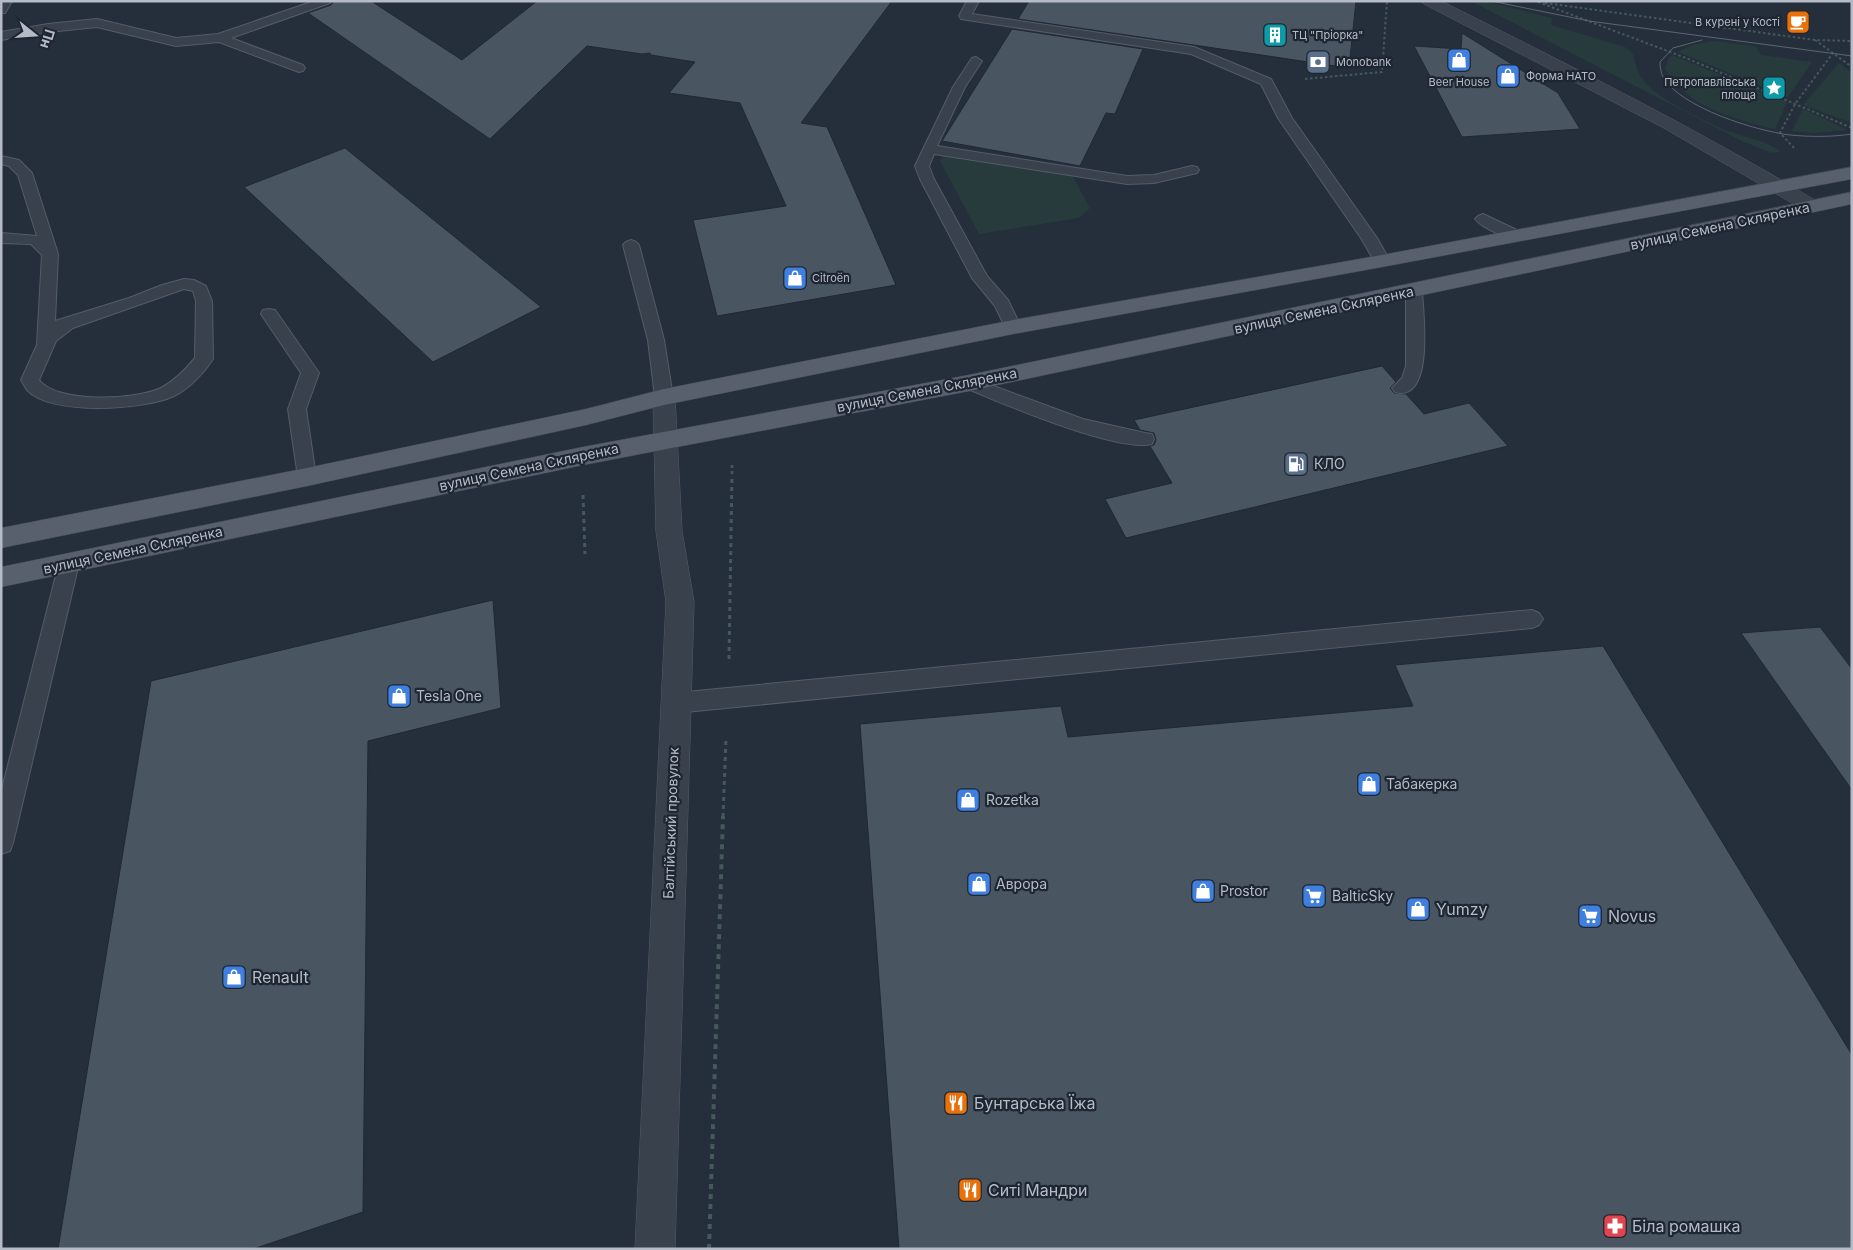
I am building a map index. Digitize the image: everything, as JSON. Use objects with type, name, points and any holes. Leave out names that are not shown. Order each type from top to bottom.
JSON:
[{"type":"main road","name":"вулиця Семена Скляренка","points":[[1,538],[307,477],[586,417],[664,397],[1013,326],[1382,261],[1732,197],[1779,186],[1852,173]]},
{"type":"main road","name":"вулиця Семена Скляренка","points":[[1,577],[665,440],[969,383],[1852,198]]},
{"type":"street","points":[[1430,1],[1590,82],[1779,186],[1810,206]]},
{"type":"street","name":"Балтійський провулок","points":[[655,1249],[680,602],[669,531],[664,397]]},
{"type":"lane","points":[[1,10],[6,1]]},
{"type":"lane","points":[[1,36],[48,28],[97,23],[176,42],[220,38],[326,1]]},
{"type":"lane","points":[[973,1],[965,16],[1194,51],[1266,82],[1285,118],[1369,238],[1382,261]]},
{"type":"lane","points":[[220,38],[299,68]]},
{"type":"lane","points":[[976,61],[959,86],[922,166],[927,179],[980,278],[1002,304],[1013,326]]},
{"type":"lane","points":[[929,149],[1127,180],[1154,179],[1192,170]]},
{"type":"lane","points":[[1,160],[14,163],[25,173],[50,254],[45,345]]},
{"type":"lane","points":[[1,238],[35,240],[50,254]]},
{"type":"lane","points":[[631,245],[656,340],[664,397]]},
{"type":"lane","points":[[46,326],[67,324],[135,302],[168,288],[184,284],[194,285],[200,289],[204,301],[204,359],[182,383],[167,392],[153,397],[109,403],[63,399],[37,390],[31,385],[30,380],[45,345],[50,338],[67,324]]},
{"type":"lane","points":[[1401,388],[1410,380],[1415,366],[1414,291]]},
{"type":"lane","points":[[269,314],[310,373],[297,409],[307,477]]},
{"type":"lane","points":[[969,383],[1038,411],[1116,436],[1145,439]]},
{"type":"lane","points":[[1,843],[69,563]]},
{"type":"lane","points":[[675,703],[1532,620]]},
{"type":"path","points":[[1266,82],[1382,72],[1388,2],[1386,1]]},
{"type":"path","points":[[1536,2],[1815,40],[1852,41]]},
{"type":"path","points":[[1536,2],[1686,58],[1852,128]]},
{"type":"path","points":[[1815,40],[1852,67]]},
{"type":"path","points":[[1800,154],[1780,133],[1795,104],[1833,53]]},
{"type":"path","points":[[709,1249],[733,513],[731,428]]},
{"type":"green space","points":[[1471,1],[1484,1],[1552,18],[1551,25],[1625,47],[1633,54],[1636,67],[1642,79],[1649,87],[1670,102],[1709,123],[1764,142],[1781,152],[1772,153],[1742,141]]},
{"type":"green space","points":[[1714,41],[1755,46],[1761,55],[1812,62],[1788,97],[1678,52],[1692,45]]},
{"type":"green space","points":[[1672,55],[1787,102],[1775,129],[1726,115],[1693,99],[1680,88],[1665,70],[1668,60]]},
{"type":"green space","points":[[1839,63],[1852,73],[1852,123],[1803,105]]},
{"type":"green space","points":[[1803,109],[1848,130],[1812,133],[1792,131]]},
{"type":"green space","points":[[944,155],[1062,172],[1073,177],[1090,208],[1079,218],[979,234],[940,161]]},
{"type":"building","points":[[334,1],[371,1],[462,60],[537,1],[892,1],[801,123],[827,127],[896,285],[717,316],[693,220],[786,206],[740,103],[669,93],[695,62],[651,55],[650,53],[642,54],[587,46],[490,139],[308,13],[331,5]]},
{"type":"building","name":"ТЦ \"Пріорка\"","points":[[1029,1],[1356,1],[1349,68],[1018,19]]},
{"type":"building","points":[[1012,29],[1143,49],[1115,114],[1106,113],[1080,166],[942,141]]},
{"type":"building","points":[[1462,33],[1558,93],[1580,129],[1462,137],[1414,46],[1461,49]]},
{"type":"building","points":[[345,148],[541,307],[433,362],[244,187]]},
{"type":"building","name":"КЛО","points":[[1382,366],[1396,382],[1390,388],[1394,393],[1406,394],[1424,414],[1469,403],[1508,446],[1126,538],[1105,499],[1172,483],[1150,446],[1154,445],[1156,440],[1154,433],[1140,430],[1134,420]]},
{"type":"building","name":"Renault","points":[[493,600],[501,708],[368,741],[363,1212],[253,1249],[58,1249],[151,681]]},
{"type":"building","points":[[1820,627],[1852,669],[1852,790],[1741,633]]},
{"type":"building","name":"BalticSky","points":[[1603,646],[1852,1055],[1852,1249],[899,1249],[860,724],[1061,706],[1068,737],[1413,706],[1395,665]]},
{"type":"tram line","points":[[1491,1],[1589,21],[1852,56]]},
{"type":"tram line","points":[[1702,40],[1673,48],[1660,62],[1663,77],[1672,88],[1686,99],[1721,116],[1776,133],[1814,136],[1852,134]]},
{"type":"place","name":"В курені у Кості","points":[[1798,22]]},
{"type":"place","name":"ТЦ \"Пріорка\"","points":[[1275,35]]},
{"type":"place","name":"Beer House","points":[[1459,60]]},
{"type":"place","name":"Monobank","points":[[1318,62]]},
{"type":"place","name":"Форма НАТО","points":[[1508,76]]},
{"type":"place","name":"Петропавлівська площа","points":[[1774,88]]},
{"type":"place","name":"Citroën","points":[[795,278]]},
{"type":"place","name":"КЛО","points":[[1296,464]]},
{"type":"place","name":"Tesla One","points":[[399,696]]},
{"type":"place","name":"Табакерка","points":[[1369,784]]},
{"type":"place","name":"Rozetka","points":[[968,800]]},
{"type":"place","name":"Аврора","points":[[979,884]]},
{"type":"place","name":"Prostor","points":[[1203,891]]},
{"type":"place","name":"BalticSky","points":[[1314,896]]},
{"type":"place","name":"Yumzy","points":[[1418,909]]},
{"type":"place","name":"Novus","points":[[1590,916]]},
{"type":"place","name":"Renault","points":[[234,977]]},
{"type":"place","name":"Бунтарська Їжа","points":[[956,1103]]},
{"type":"place","name":"Ситі Мандри","points":[[970,1190]]},
{"type":"place","name":"Біла ромашка","points":[[1615,1226]]}]
